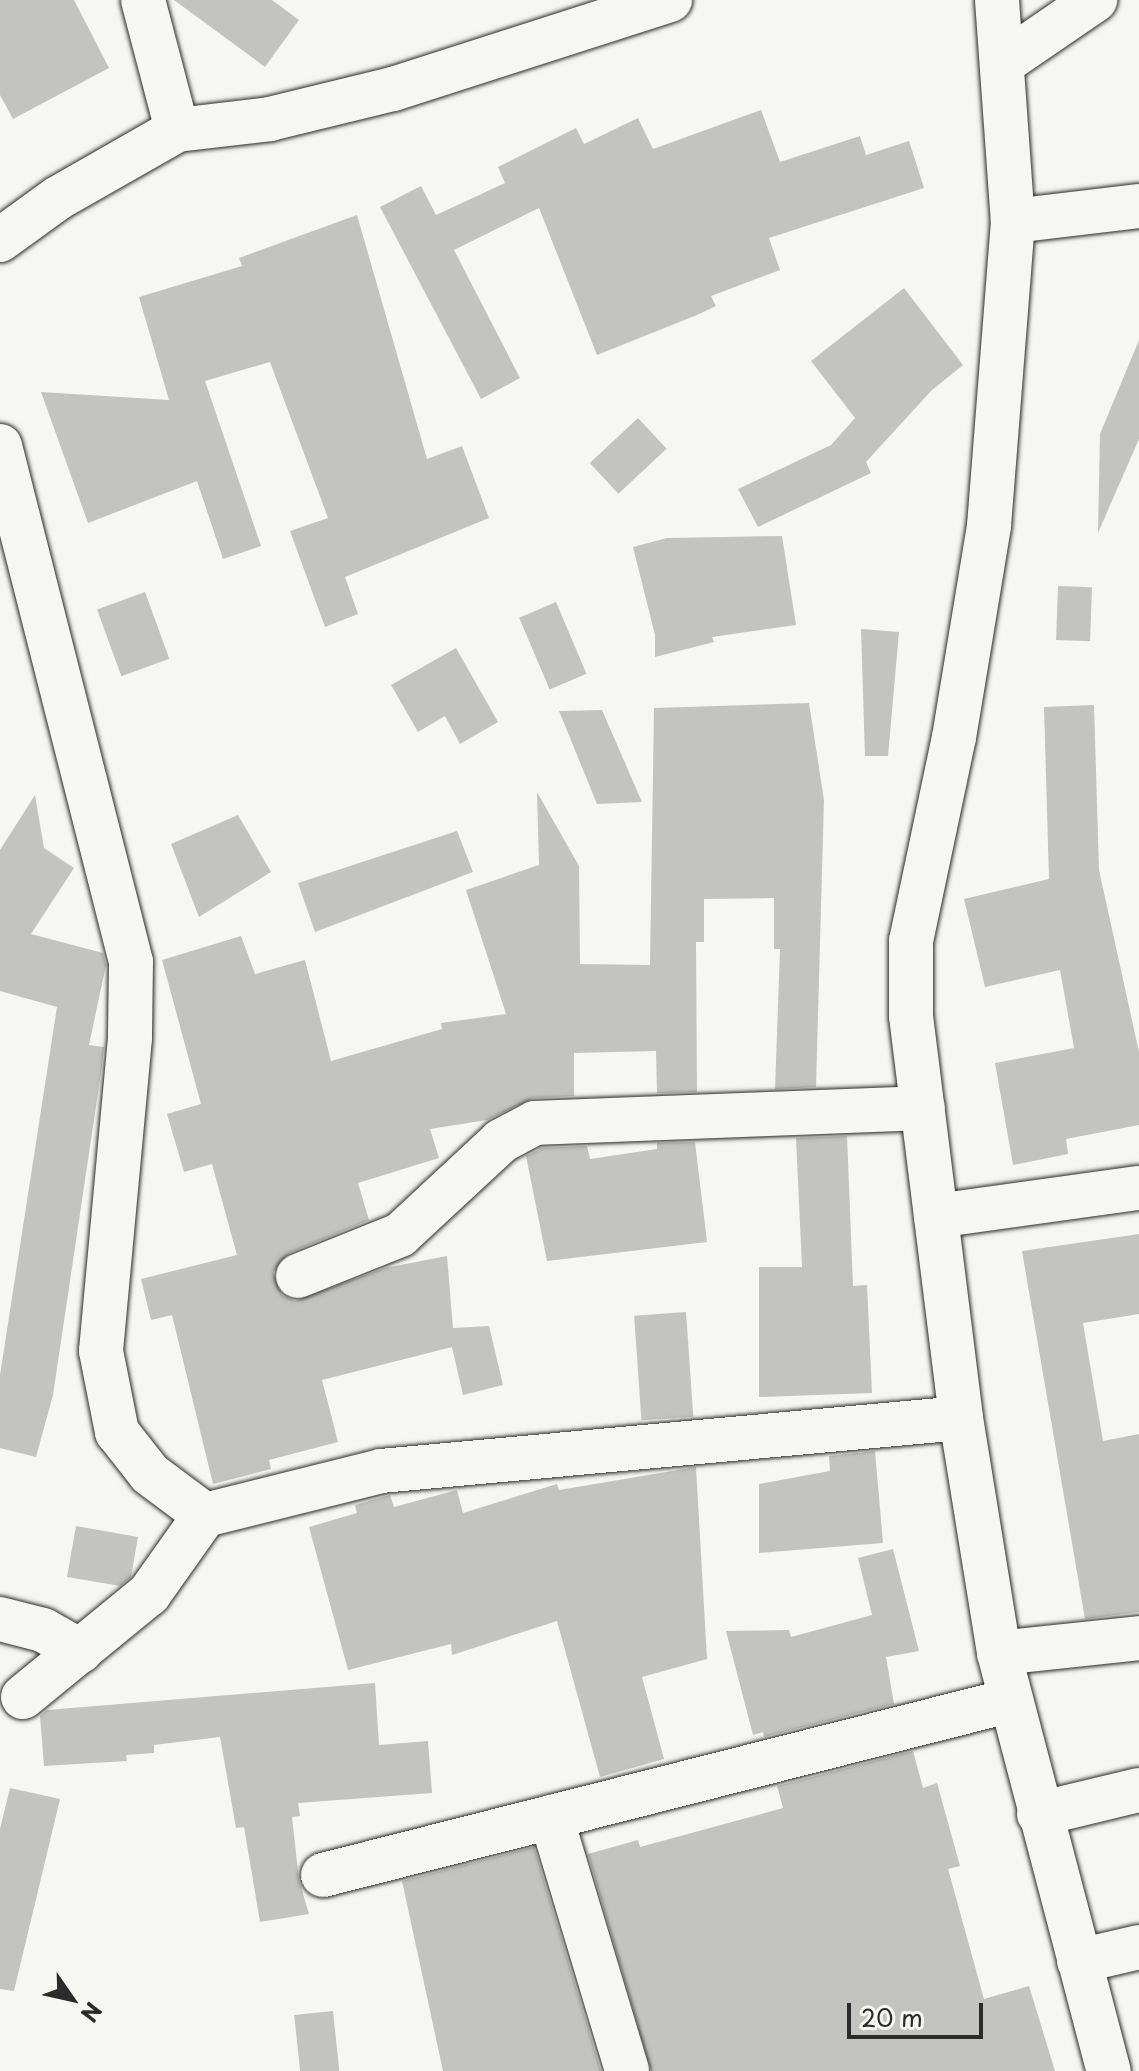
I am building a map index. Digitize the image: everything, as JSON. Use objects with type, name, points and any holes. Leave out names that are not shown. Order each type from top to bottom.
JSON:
[{"type":"street","points":[[143,0],[177,130]]},
{"type":"street","points":[[0,240],[58,198],[177,130],[270,119],[393,89],[670,0]]},
{"type":"street","points":[[997,0],[1013,221],[989,526],[954,737],[924,858],[911,941],[911,1016],[961,1418],[1008,1701],[1109,2071]]},
{"type":"street","points":[[1003,63],[1095,0]]},
{"type":"street","points":[[1013,221],[1139,206]]},
{"type":"street","points":[[0,446],[131,962],[130,1038],[103,1365],[117,1432],[150,1474],[205,1515]]},
{"type":"street","points":[[298,1276],[400,1235],[501,1141],[535,1123],[923,1108]]},
{"type":"street","points":[[936,1216],[1139,1188]]},
{"type":"street","points":[[23,1697],[149,1594],[205,1515],[381,1471],[961,1418]]},
{"type":"street","points":[[0,1619],[43,1630],[80,1651]]},
{"type":"street","points":[[999,1653],[1139,1638]]},
{"type":"street","points":[[323,1875],[1008,1701]]},
{"type":"street","points":[[1039,1814],[1139,1790]]},
{"type":"street","points":[[551,1817],[627,2071]]},
{"type":"street","points":[[1079,1961],[1139,1947]]},
{"type":"building","points":[[0,0],[74,0],[109,68],[13,119],[0,95]]},
{"type":"building","points":[[174,0],[272,0],[299,20],[265,67]]},
{"type":"building","points":[[761,110],[780,162],[860,136],[866,155],[909,141],[924,188],[769,238],[780,270],[711,296],[716,306],[697,315],[597,355],[539,208],[454,250],[520,378],[481,399],[380,207],[421,186],[436,215],[505,183],[498,167],[576,128],[584,144],[638,118],[653,149]]},
{"type":"building","points":[[357,215],[427,459],[462,446],[489,518],[345,577],[358,614],[325,627],[290,531],[328,518],[270,362],[205,381],[261,546],[223,559],[197,481],[88,523],[41,392],[169,400],[139,297],[242,266],[239,258]]},
{"type":"building","points":[[904,288],[963,365],[931,391],[866,462],[871,473],[758,527],[738,489],[831,445],[855,418],[811,361]]},
{"type":"building","points":[[1139,340],[1139,439],[1098,533],[1100,434]]},
{"type":"building","points":[[638,418],[667,449],[618,494],[590,463]]},
{"type":"building","points":[[782,536],[796,625],[712,637],[714,642],[655,657],[655,635],[633,547],[667,538]]},
{"type":"building","points":[[1058,586],[1092,587],[1090,641],[1056,640]]},
{"type":"building","points":[[145,592],[169,659],[121,676],[97,609]]},
{"type":"building","points":[[556,602],[586,674],[550,689],[519,618]]},
{"type":"building","points":[[861,629],[899,632],[888,756],[865,756]]},
{"type":"building","points":[[456,648],[498,722],[460,744],[445,716],[418,732],[391,685]]},
{"type":"building","points":[[809,703],[824,800],[816,1087],[775,1089],[780,949],[774,949],[774,898],[704,899],[704,942],[696,942],[697,1092],[657,1093],[656,1051],[574,1053],[574,1096],[533,1098],[487,1120],[430,1129],[439,1158],[358,1183],[369,1220],[289,1253],[273,1272],[282,1295],[295,1301],[385,1268],[447,1256],[453,1328],[489,1326],[503,1385],[463,1395],[452,1347],[322,1380],[338,1442],[269,1460],[271,1469],[213,1484],[172,1315],[151,1320],[141,1279],[237,1255],[212,1164],[184,1172],[167,1114],[201,1104],[162,960],[241,936],[255,974],[305,960],[331,1061],[442,1029],[441,1023],[506,1014],[466,890],[539,865],[537,792],[579,866],[580,964],[650,965],[654,708]]},
{"type":"building","points":[[1094,705],[1099,870],[1139,1052],[1139,1125],[1066,1139],[1068,1154],[1013,1165],[995,1063],[1074,1048],[1060,970],[985,987],[964,899],[1049,879],[1044,707]]},
{"type":"building","points":[[602,710],[642,802],[597,804],[559,711]]},
{"type":"building","points":[[35,795],[44,848],[74,868],[31,934],[103,953],[106,965],[89,1045],[104,1047],[102,1066],[53,1395],[36,1457],[0,1448],[0,1375],[57,1007],[0,991],[0,850]]},
{"type":"building","points":[[238,815],[271,872],[199,917],[171,844]]},
{"type":"building","points":[[457,831],[473,872],[315,932],[298,883]]},
{"type":"building","points":[[847,1136],[853,1286],[867,1285],[872,1393],[759,1397],[759,1267],[802,1267],[796,1138]]},
{"type":"building","points":[[695,1142],[707,1242],[547,1261],[526,1156],[542,1148],[587,1146],[590,1159],[657,1149],[657,1143]]},
{"type":"building","points":[[1139,1234],[1139,1314],[1083,1323],[1103,1441],[1139,1434],[1139,1612],[1085,1619],[1022,1251]]},
{"type":"building","points":[[686,1312],[693,1417],[641,1420],[634,1316]]},
{"type":"building","points":[[875,1451],[883,1543],[759,1553],[759,1484],[830,1471],[829,1456]]},
{"type":"building","points":[[696,1467],[707,1659],[642,1677],[664,1759],[600,1777],[557,1621],[452,1655],[451,1644],[348,1670],[309,1527],[357,1513],[355,1505],[390,1495],[394,1507],[457,1490],[463,1513],[557,1484],[559,1490]]},
{"type":"building","points":[[76,1526],[138,1537],[131,1577],[120,1586],[67,1577]]},
{"type":"building","points":[[893,1549],[919,1651],[886,1657],[894,1704],[764,1737],[763,1732],[753,1735],[726,1631],[789,1630],[791,1637],[872,1615],[858,1558]]},
{"type":"building","points":[[375,1683],[379,1745],[428,1741],[432,1793],[298,1803],[300,1816],[292,1817],[299,1880],[309,1914],[260,1922],[244,1827],[236,1828],[220,1737],[154,1745],[154,1753],[126,1755],[127,1761],[44,1766],[40,1716],[47,1710]]},
{"type":"building","points":[[913,1751],[923,1788],[937,1783],[960,1866],[948,1869],[984,1999],[1029,1986],[1055,2071],[651,2071],[588,1854],[638,1840],[640,1847],[783,1808],[777,1786]]},
{"type":"building","points":[[10,1788],[60,1799],[14,1991],[0,1989],[0,1829]]},
{"type":"building","points":[[534,1847],[601,2071],[443,2071],[402,1881]]},
{"type":"building","points":[[333,2011],[339,2071],[300,2071],[294,2015]]}]
